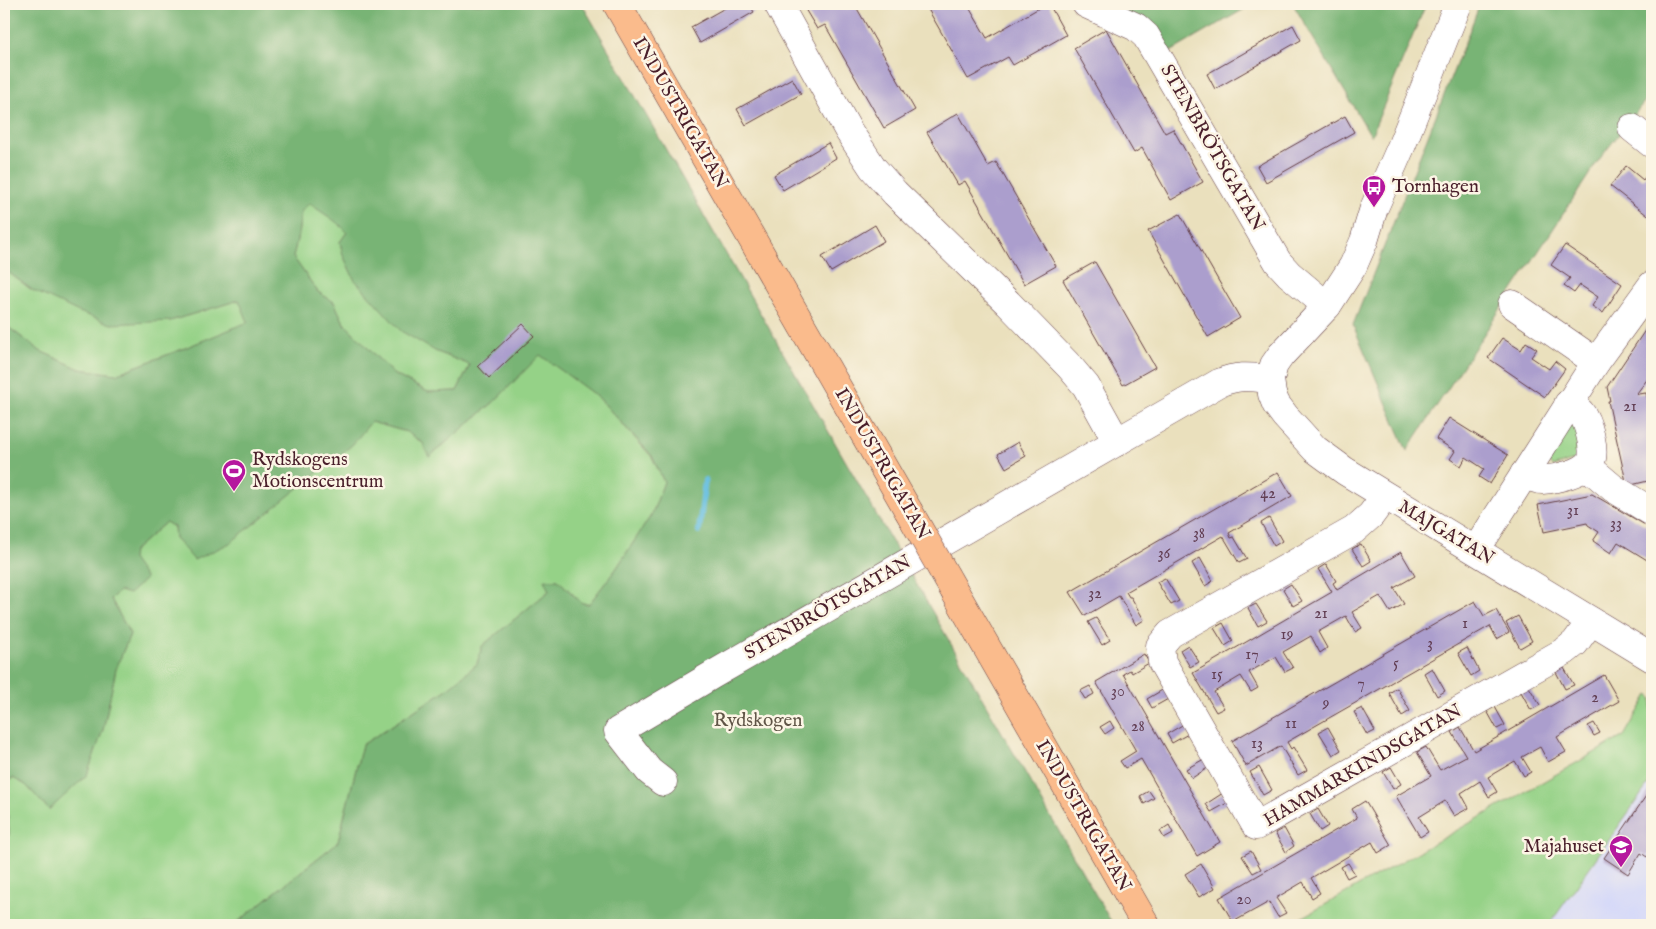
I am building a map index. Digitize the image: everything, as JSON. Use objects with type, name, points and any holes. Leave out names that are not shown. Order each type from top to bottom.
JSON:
[{"type":"main road","name":"INDUSTRIGATAN","points":[[617,4],[1146,925]]},
{"type":"street","points":[[778,4],[848,130],[876,172],[1070,367],[1086,386],[1117,442]]},
{"type":"street","name":"STENBRÖTSGATAN","points":[[1086,4],[1136,27],[1146,36],[1278,262],[1289,274],[1328,306]]},
{"type":"street","points":[[1270,379],[1274,366],[1281,355],[1328,306],[1353,266],[1364,241],[1374,208],[1401,147],[1458,4]]},
{"type":"street","points":[[1476,550],[1568,404],[1652,284]]},
{"type":"street","points":[[1512,304],[1596,362]]},
{"type":"street","name":"STENBRÖTSGATAN","points":[[663,782],[649,770],[618,731],[1192,398],[1232,378],[1270,379]]},
{"type":"street","name":"MAJGATAN","points":[[1270,379],[1272,394],[1276,404],[1285,416],[1306,440],[1345,471],[1652,658]]},
{"type":"street","points":[[1524,474],[1543,480],[1573,474],[1587,466],[1591,461],[1593,454],[1589,432],[1581,413],[1568,404]]},
{"type":"street","points":[[1587,466],[1613,488],[1652,512]]},
{"type":"street","name":"HAMMARKINDSGATAN","points":[[1385,496],[1371,515],[1354,530],[1170,634],[1160,646],[1162,662],[1256,826],[1565,651],[1575,643],[1591,621]]},
{"type":"shaded area","name":"Majahuset","points":[[1652,779],[1652,925],[1549,925],[1630,811]]},
{"type":"green space","name":"Rydskogen","points":[[4,4],[582,4],[1113,925],[234,925],[338,842],[362,745],[446,690],[477,664],[482,646],[549,591],[544,580],[558,580],[582,603],[589,604],[616,569],[652,514],[664,482],[652,456],[599,398],[540,355],[495,401],[429,457],[423,443],[407,432],[371,422],[352,445],[230,543],[194,560],[175,538],[174,527],[166,522],[133,551],[132,559],[146,579],[129,594],[119,591],[111,599],[130,634],[116,669],[103,730],[87,775],[49,810],[26,785],[13,778],[4,784],[4,324],[40,351],[80,369],[116,374],[248,322],[239,300],[170,321],[111,324],[79,312],[32,290],[4,269]],"holes":[[[309,203],[334,220],[347,232],[340,242],[343,255],[354,279],[401,331],[435,351],[470,365],[457,391],[428,392],[393,374],[344,323],[334,302],[318,292],[293,257],[301,212]]]},
{"type":"green space","points":[[1104,4],[1253,4],[1167,54]]},
{"type":"green space","points":[[1293,4],[1426,4],[1371,136]]},
{"type":"green space","points":[[1480,4],[1652,4],[1652,92],[1598,161],[1407,451],[1353,325]]},
{"type":"green space","points":[[309,203],[334,220],[347,232],[340,242],[343,255],[354,278],[367,293],[435,351],[470,365],[457,391],[428,392],[393,374],[344,323],[334,302],[318,292],[293,257],[301,212]]},
{"type":"green space","points":[[4,269],[32,290],[170,321],[239,300],[249,322],[116,374],[80,369],[40,351],[4,324]]},
{"type":"green space","points":[[540,354],[599,398],[652,457],[664,482],[652,514],[616,569],[589,604],[582,603],[558,580],[545,580],[549,591],[482,646],[477,664],[446,690],[362,745],[338,842],[234,925],[4,925],[4,839],[9,835],[8,817],[4,807],[4,784],[13,778],[26,785],[49,810],[103,730],[116,669],[130,634],[111,599],[125,577],[133,551],[166,522],[174,527],[175,538],[262,391],[407,432],[423,443],[429,457],[495,401]]},
{"type":"green space","points":[[1568,424],[1577,428],[1580,458],[1553,467],[1545,459]]},
{"type":"green space","points":[[1648,695],[1652,698],[1652,779],[1549,925],[1289,925],[1624,736]]},
{"type":"green space","points":[[4,807],[8,817],[9,835],[4,839]]},
{"type":"building","points":[[732,4],[749,4],[754,12],[700,43],[691,27]]},
{"type":"building","points":[[802,4],[844,4],[847,9],[855,5],[915,110],[884,128],[825,25],[817,29]]},
{"type":"building","points":[[925,4],[967,4],[987,38],[1049,4],[1066,35],[1013,65],[1008,57],[968,79]]},
{"type":"building","points":[[1293,25],[1301,40],[1215,89],[1207,74]]},
{"type":"building","points":[[1106,29],[1165,133],[1173,129],[1203,182],[1171,200],[1142,148],[1134,153],[1074,48]]},
{"type":"building","points":[[792,78],[801,94],[746,125],[737,109]]},
{"type":"building","points":[[958,113],[988,166],[996,162],[1056,266],[1024,284],[965,181],[958,185],[927,132]]},
{"type":"building","points":[[1345,116],[1354,132],[1266,182],[1257,166]]},
{"type":"building","points":[[828,143],[836,158],[783,190],[774,175]]},
{"type":"building","points":[[1626,166],[1643,180],[1649,172],[1652,175],[1652,219],[1610,186]]},
{"type":"building","points":[[1180,214],[1240,318],[1208,337],[1148,231]]},
{"type":"building","points":[[875,225],[884,241],[831,272],[822,257]]},
{"type":"building","points":[[1565,245],[1622,284],[1603,313],[1592,306],[1598,297],[1580,285],[1574,293],[1564,286],[1570,278],[1551,265]]},
{"type":"building","points":[[1095,262],[1155,367],[1123,385],[1063,280]]},
{"type":"building","points":[[1652,320],[1652,367],[1649,371],[1652,373],[1637,393],[1646,393],[1652,417],[1652,480],[1627,486],[1608,401],[1610,401],[1607,387]]},
{"type":"building","points":[[523,324],[534,336],[489,378],[478,366]]},
{"type":"building","points":[[1502,338],[1521,350],[1526,342],[1537,349],[1531,357],[1549,369],[1555,361],[1565,369],[1545,397],[1488,358]]},
{"type":"building","points":[[1449,418],[1508,455],[1490,484],[1479,477],[1484,469],[1466,457],[1461,466],[1450,459],[1455,451],[1436,439]]},
{"type":"building","points":[[1018,442],[1026,456],[1006,468],[998,454]]},
{"type":"building","points":[[1278,472],[1292,496],[1229,533],[1231,538],[1234,537],[1247,559],[1239,563],[1223,536],[1126,592],[1131,597],[1144,620],[1136,625],[1119,596],[1085,616],[1070,592]]},
{"type":"building","points":[[1592,494],[1652,529],[1652,563],[1618,542],[1611,553],[1593,541],[1599,532],[1587,523],[1544,532],[1538,505]]},
{"type":"building","points":[[1269,518],[1282,541],[1274,546],[1261,523]]},
{"type":"building","points":[[1361,544],[1371,561],[1363,566],[1352,549]]},
{"type":"building","points":[[1401,552],[1415,576],[1394,588],[1404,604],[1390,612],[1380,596],[1352,612],[1362,628],[1355,632],[1346,616],[1318,632],[1327,648],[1320,653],[1311,636],[1283,652],[1293,668],[1285,672],[1276,657],[1249,672],[1258,688],[1251,692],[1241,676],[1214,692],[1224,708],[1216,712],[1193,673],[1332,592],[1318,569],[1326,564],[1336,581],[1333,583],[1337,590]]},
{"type":"building","points":[[1200,558],[1213,581],[1205,586],[1192,563]]},
{"type":"building","points":[[1165,578],[1179,601],[1171,605],[1157,582]]},
{"type":"building","points":[[1291,584],[1302,601],[1293,606],[1283,589]]},
{"type":"building","points":[[1475,601],[1484,616],[1496,610],[1509,632],[1497,639],[1490,626],[1287,742],[1291,749],[1293,747],[1307,770],[1298,775],[1281,746],[1246,766],[1232,741]]},
{"type":"building","points":[[1256,604],[1267,621],[1258,626],[1248,608]]},
{"type":"building","points":[[1518,616],[1532,641],[1520,648],[1506,623]]},
{"type":"building","points":[[1096,618],[1110,640],[1102,645],[1088,622]]},
{"type":"building","points":[[1223,623],[1233,641],[1225,646],[1214,628]]},
{"type":"building","points":[[1188,645],[1199,662],[1190,667],[1180,650]]},
{"type":"building","points":[[1467,648],[1479,671],[1471,676],[1458,653]]},
{"type":"building","points":[[1144,654],[1149,663],[1132,673],[1130,670],[1123,674],[1220,842],[1197,856],[1141,759],[1125,768],[1120,761],[1136,751],[1096,682]]},
{"type":"building","points":[[1432,668],[1445,691],[1437,696],[1424,673]]},
{"type":"building","points":[[1564,668],[1574,685],[1565,689],[1556,672]]},
{"type":"building","points":[[1604,675],[1619,701],[1557,737],[1566,752],[1548,762],[1540,747],[1522,757],[1531,772],[1524,776],[1515,761],[1488,777],[1497,792],[1489,797],[1480,781],[1461,793],[1469,808],[1454,816],[1445,801],[1419,817],[1428,832],[1420,837],[1396,796],[1431,776],[1417,752],[1426,747],[1440,770],[1466,756],[1452,732],[1460,727],[1474,751]]},
{"type":"building","points":[[1090,686],[1094,694],[1085,699],[1080,691]]},
{"type":"building","points":[[1529,687],[1540,705],[1531,710],[1521,692]]},
{"type":"building","points":[[1397,688],[1410,711],[1402,716],[1389,693]]},
{"type":"building","points":[[1164,689],[1170,698],[1152,708],[1147,699]]},
{"type":"building","points":[[1495,707],[1505,725],[1497,729],[1487,711]]},
{"type":"building","points":[[1362,708],[1375,731],[1367,735],[1354,712]]},
{"type":"building","points":[[1110,721],[1114,728],[1105,734],[1100,727]]},
{"type":"building","points":[[1594,723],[1600,733],[1594,736],[1588,726]]},
{"type":"building","points":[[1184,724],[1190,733],[1172,743],[1167,734]]},
{"type":"building","points":[[1328,727],[1341,750],[1333,755],[1319,732]]},
{"type":"building","points":[[1204,759],[1209,767],[1192,778],[1186,769]]},
{"type":"building","points":[[1259,767],[1272,790],[1263,795],[1250,772]]},
{"type":"building","points":[[1391,767],[1401,784],[1393,789],[1383,772]]},
{"type":"building","points":[[1652,787],[1652,849],[1647,857],[1641,853],[1628,874],[1604,858]]},
{"type":"building","points":[[1149,791],[1154,798],[1144,804],[1140,796]]},
{"type":"building","points":[[1223,793],[1229,802],[1211,812],[1206,804]]},
{"type":"building","points":[[1365,801],[1391,845],[1378,853],[1372,842],[1311,878],[1320,893],[1312,898],[1303,882],[1276,898],[1286,913],[1278,917],[1269,902],[1233,922],[1219,898],[1357,818],[1352,809]]},
{"type":"building","points":[[1318,809],[1328,826],[1320,831],[1310,814]]},
{"type":"building","points":[[1169,825],[1173,833],[1164,838],[1160,831]]},
{"type":"building","points":[[1284,828],[1294,846],[1286,852],[1275,833]]},
{"type":"building","points":[[1251,851],[1261,869],[1253,873],[1242,856]]},
{"type":"building","points":[[1348,863],[1355,874],[1347,878],[1341,867]]},
{"type":"building","points":[[1201,864],[1215,888],[1199,897],[1185,874]]},
{"type":"waterway","points":[[699,531],[705,480]]},
{"type":"place","name":"Tornhagen","points":[[1374,208]]},
{"type":"place","name":"Rydskogens Motionscentrum","points":[[234,492]]},
{"type":"place","name":"Majahuset","points":[[1621,868]]}]
